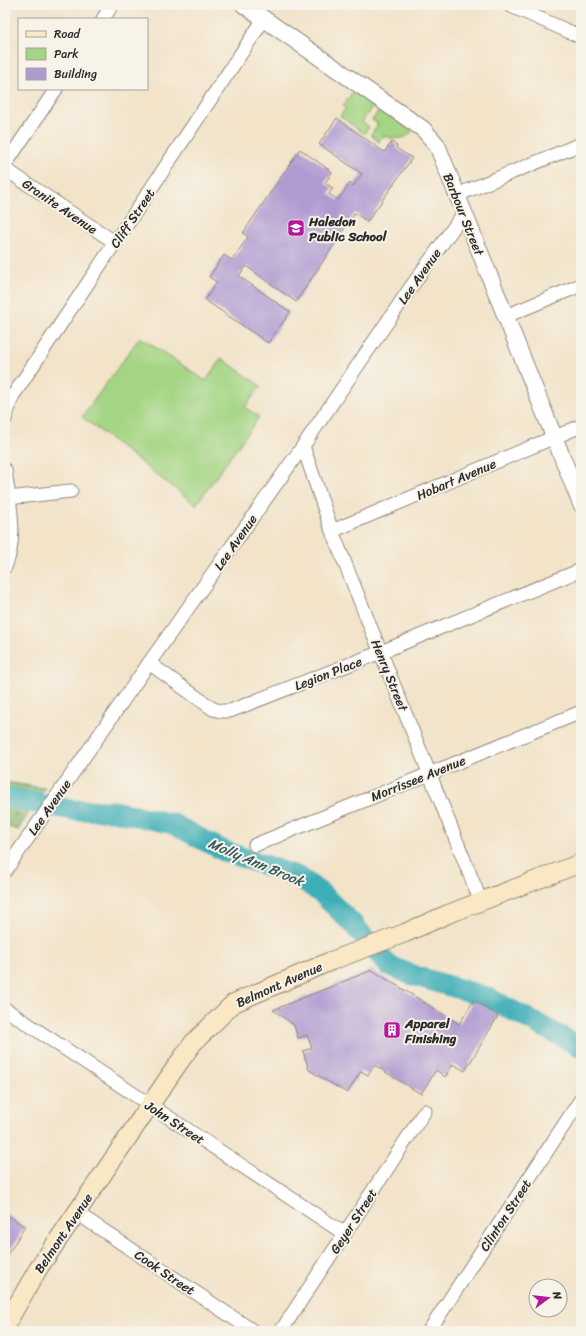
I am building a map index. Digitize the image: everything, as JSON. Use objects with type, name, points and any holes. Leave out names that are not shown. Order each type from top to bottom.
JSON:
[{"type":"main road","name":"Belmont Avenue","points":[[5,1326],[38,1269],[178,1064],[193,1043],[234,1003],[331,961],[581,863]]},
{"type":"street","points":[[104,18],[112,5]]},
{"type":"street","name":"Barbour Street","points":[[244,5],[423,129],[437,145],[581,504]]},
{"type":"street","points":[[509,5],[581,37]]},
{"type":"street","name":"Cliff Street","points":[[5,419],[12,397],[264,19]]},
{"type":"street","points":[[5,165],[55,90]]},
{"type":"street","points":[[457,195],[581,144]]},
{"type":"street","name":"Granite Avenue","points":[[5,169],[116,243]]},
{"type":"street","name":"Lee Avenue","points":[[5,870],[149,663],[303,446],[410,287],[464,213]]},
{"type":"street","points":[[506,316],[581,285]]},
{"type":"street","name":"Hobart Avenue","points":[[332,531],[581,426]]},
{"type":"street","name":"Henry Street","points":[[303,446],[332,531],[481,902]]},
{"type":"street","points":[[5,470],[12,526],[10,548],[5,567]]},
{"type":"street","points":[[8,498],[70,491]]},
{"type":"street","name":"Legion Place","points":[[149,663],[213,709],[230,711],[381,652],[581,570]]},
{"type":"street","name":"Morrissee Avenue","points":[[255,845],[581,712]]},
{"type":"street","name":"John Street","points":[[5,1009],[345,1234]]},
{"type":"street","name":"Clinton Street","points":[[429,1331],[581,1099]]},
{"type":"street","name":"Geyer Street","points":[[282,1331],[425,1111]]},
{"type":"street","name":"Cook Street","points":[[76,1213],[253,1331]]},
{"type":"green space","points":[[355,89],[375,102],[362,122],[369,127],[364,134],[340,116],[346,108],[343,106]]},
{"type":"green space","points":[[381,108],[412,131],[403,138],[383,136],[379,142],[371,135],[378,124],[372,120]]},
{"type":"green space","points":[[140,337],[206,381],[221,358],[261,386],[245,407],[259,417],[196,505],[82,417]]},
{"type":"green space","points":[[5,782],[45,788],[18,830],[5,826]]},
{"type":"building","name":"Haledon Public School","points":[[337,118],[384,152],[392,142],[397,146],[396,148],[412,158],[367,222],[355,213],[296,302],[246,266],[239,276],[290,312],[268,343],[205,300],[217,282],[209,277],[224,255],[232,260],[248,237],[243,233],[300,149],[332,172],[325,183],[333,188],[329,194],[338,200],[350,183],[353,186],[362,174],[319,144]]},
{"type":"building","name":"Apparel Finishing","points":[[372,970],[459,1024],[474,1000],[498,1016],[465,1071],[453,1064],[445,1077],[436,1070],[421,1094],[374,1065],[368,1075],[361,1071],[347,1093],[309,1070],[303,1051],[312,1048],[307,1035],[298,1038],[294,1025],[273,1010]]},
{"type":"building","points":[[5,1213],[25,1227],[5,1258]]},
{"type":"waterway","name":"Molly Ann Brook","points":[[5,797],[72,810],[114,811],[173,824],[224,851],[299,877],[322,894],[353,924],[388,965],[412,975],[487,997],[581,1047]]},
{"type":"place","name":"Haledon Public School","points":[[296,228]]},
{"type":"place","name":"Apparel Finishing","points":[[392,1030]]}]
